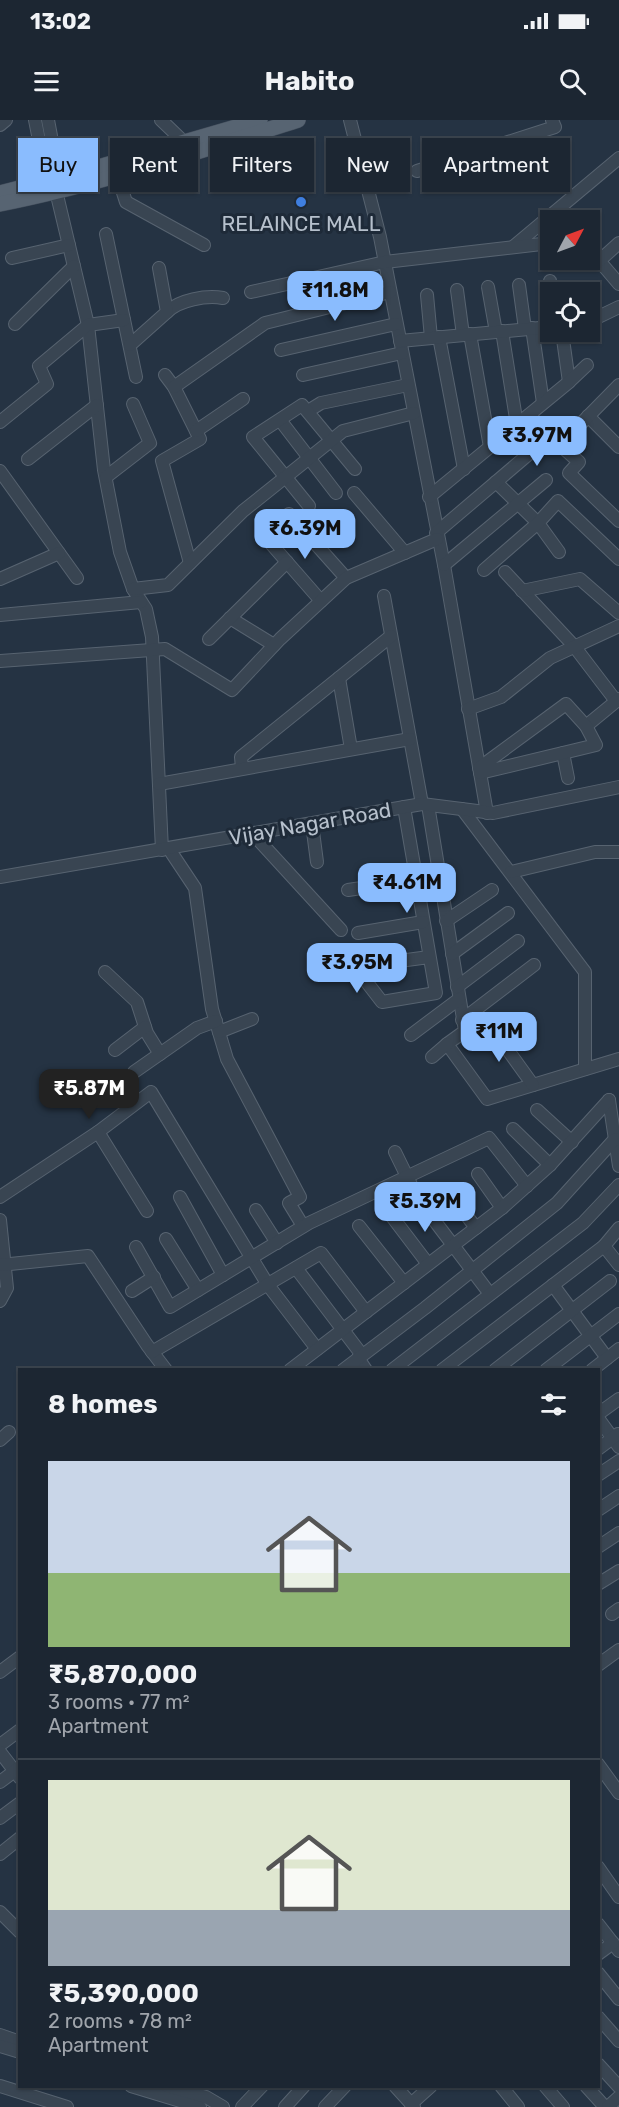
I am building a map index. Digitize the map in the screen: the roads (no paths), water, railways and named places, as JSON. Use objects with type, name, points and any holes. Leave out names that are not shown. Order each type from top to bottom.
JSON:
[{"type":"main road","points":[[198,143],[236,124],[260,120]]},
{"type":"main road","points":[[198,145],[298,120]]},
{"type":"main road","points":[[0,193],[18,190]]},
{"type":"main road","points":[[0,204],[32,192]]},
{"type":"street","points":[[0,125],[6,120]]},
{"type":"street","points":[[34,120],[40,138]]},
{"type":"street","points":[[48,120],[50,138]]},
{"type":"street","points":[[161,120],[178,138]]},
{"type":"street","points":[[350,120],[385,262],[444,565],[487,813]]},
{"type":"street","points":[[417,171],[555,127],[552,120]]},
{"type":"street","points":[[565,210],[619,158]]},
{"type":"street","points":[[56,192],[88,325],[106,477],[120,552],[133,589],[146,609],[152,637],[159,784],[165,849],[195,888],[212,1009],[227,1059],[300,1197],[289,1203],[303,1226]]},
{"type":"street","points":[[123,192],[126,202],[204,245]]},
{"type":"street","points":[[513,247],[540,229]]},
{"type":"street","points":[[106,234],[136,377]]},
{"type":"street","points":[[600,260],[619,243]]},
{"type":"street","points":[[252,292],[385,262],[540,244]]},
{"type":"street","points":[[12,258],[69,245]]},
{"type":"street","points":[[600,262],[619,284]]},
{"type":"street","points":[[15,324],[74,266]]},
{"type":"street","points":[[159,268],[167,312]]},
{"type":"street","points":[[519,285],[543,404]]},
{"type":"street","points":[[488,287],[517,425]]},
{"type":"street","points":[[457,290],[490,447]]},
{"type":"street","points":[[174,387],[265,323],[390,292]]},
{"type":"street","points":[[427,295],[464,469]]},
{"type":"street","points":[[130,345],[174,305],[214,297],[223,298]]},
{"type":"street","points":[[600,316],[619,307]]},
{"type":"street","points":[[0,422],[46,384],[39,366],[88,325],[124,320]]},
{"type":"street","points":[[281,350],[396,324]]},
{"type":"street","points":[[303,375],[435,338],[540,328]]},
{"type":"street","points":[[563,342],[569,382]]},
{"type":"street","points":[[429,497],[587,365]]},
{"type":"street","points":[[165,375],[174,387],[200,440],[162,461],[190,563]]},
{"type":"street","points":[[308,411],[321,403],[408,385]]},
{"type":"street","points":[[560,445],[619,386]]},
{"type":"street","points":[[196,431],[243,399]]},
{"type":"street","points":[[106,477],[150,443],[134,404]]},
{"type":"street","points":[[28,459],[97,405]]},
{"type":"street","points":[[309,506],[253,437],[302,405],[356,469]]},
{"type":"street","points":[[133,589],[168,585],[243,511],[343,430],[414,413]]},
{"type":"street","points":[[529,415],[579,462],[570,473],[619,521]]},
{"type":"street","points":[[588,416],[619,447]]},
{"type":"street","points":[[280,420],[336,493]]},
{"type":"street","points":[[0,661],[165,648],[232,690],[274,645],[346,578],[405,553],[437,536],[550,436]]},
{"type":"street","points":[[0,471],[78,578]]},
{"type":"street","points":[[444,565],[546,480]]},
{"type":"street","points":[[496,482],[538,524],[560,552]]},
{"type":"street","points":[[354,493],[405,553]]},
{"type":"street","points":[[484,570],[538,524],[558,501],[619,559]]},
{"type":"street","points":[[289,514],[346,578]]},
{"type":"street","points":[[267,538],[321,601]]},
{"type":"street","points":[[1,577],[59,553]]},
{"type":"street","points":[[209,639],[287,562]]},
{"type":"street","points":[[505,572],[574,646],[617,700],[586,726]]},
{"type":"street","points":[[522,591],[580,579],[619,613]]},
{"type":"street","points":[[384,596],[410,739],[425,805],[465,1031],[432,1057]]},
{"type":"street","points":[[0,615],[141,602]]},
{"type":"street","points":[[230,618],[274,645]]},
{"type":"street","points":[[468,709],[501,697],[550,658],[619,626]]},
{"type":"street","points":[[242,768],[241,757],[392,636]]},
{"type":"street","points":[[339,678],[351,749]]},
{"type":"street","points":[[566,704],[586,726],[596,745],[479,770],[566,704]]},
{"type":"street","points":[[159,784],[410,739]]},
{"type":"street","points":[[563,753],[568,778]]},
{"type":"street","name":"Vijay Nagar Road","points":[[0,877],[404,807],[425,805],[493,813],[619,787]]},
{"type":"street","points":[[404,807],[436,993],[382,1002],[355,967],[429,957]]},
{"type":"street","points":[[462,810],[585,972],[585,1069]]},
{"type":"street","points":[[312,824],[317,862]]},
{"type":"street","points":[[253,834],[340,930]]},
{"type":"street","points":[[511,872],[595,852],[619,852]]},
{"type":"street","points":[[348,890],[416,880]]},
{"type":"street","points":[[446,921],[492,890]]},
{"type":"street","points":[[452,954],[508,913]]},
{"type":"street","points":[[358,933],[423,922]]},
{"type":"street","points":[[411,1035],[518,941]]},
{"type":"street","points":[[462,1020],[534,965]]},
{"type":"street","points":[[105,972],[137,1002],[145,1027],[160,1054]]},
{"type":"street","points":[[134,1072],[197,1028],[252,1019]]},
{"type":"street","points":[[489,1024],[534,1084]]},
{"type":"street","points":[[115,1050],[145,1027]]},
{"type":"street","points":[[447,1044],[487,1099],[619,1059]]},
{"type":"street","points":[[0,1197],[98,1132],[151,1092],[250,1258],[317,1349]]},
{"type":"street","points":[[293,1368],[502,1208],[550,1165],[609,1100],[619,1166]]},
{"type":"street","points":[[537,1110],[572,1142]]},
{"type":"street","points":[[513,1129],[550,1165]]},
{"type":"street","points":[[98,1132],[147,1211]]},
{"type":"street","points":[[136,1247],[170,1307],[303,1226],[489,1138],[527,1186]]},
{"type":"street","points":[[345,1368],[557,1203],[616,1140]]},
{"type":"street","points":[[395,1152],[418,1199],[490,1293]]},
{"type":"street","points":[[478,1174],[502,1208]]},
{"type":"street","points":[[394,1368],[583,1222],[619,1185]]},
{"type":"street","points":[[448,1191],[476,1228]]},
{"type":"street","points":[[180,1197],[223,1275]]},
{"type":"street","points":[[256,1210],[277,1242]]},
{"type":"street","points":[[387,1210],[428,1264]]},
{"type":"street","points":[[0,1220],[7,1288],[0,1301]]},
{"type":"street","points":[[359,1226],[404,1283]]},
{"type":"street","points":[[445,1368],[604,1245],[619,1228]]},
{"type":"street","points":[[166,1239],[198,1290]]},
{"type":"street","points":[[604,1245],[619,1265]]},
{"type":"street","points":[[152,1352],[321,1254],[366,1312]]},
{"type":"street","points":[[3,1265],[88,1256],[164,1368]]},
{"type":"street","points":[[296,1268],[343,1330],[365,1368]]},
{"type":"street","points":[[132,1291],[154,1277]]},
{"type":"street","points":[[498,1368],[610,1281]]},
{"type":"street","points":[[553,1285],[607,1358]]},
{"type":"street","points":[[549,1368],[619,1314]]},
{"type":"street","points":[[594,1368],[619,1349]]},
{"type":"street","points":[[600,1414],[619,1399]]},
{"type":"street","points":[[600,1419],[617,1440],[600,1448]]},
{"type":"street","points":[[600,1474],[619,1461]]},
{"type":"street","points":[[600,1509],[619,1496]]},
{"type":"street","points":[[600,1546],[619,1533]]},
{"type":"street","points":[[600,1583],[619,1571]]},
{"type":"street","points":[[600,1664],[619,1650]]},
{"type":"street","points":[[0,1672],[18,1658]]},
{"type":"street","points":[[0,1745],[18,1732]]},
{"type":"street","points":[[0,1752],[18,1772],[0,1782]]},
{"type":"street","points":[[600,1767],[619,1793]]},
{"type":"street","points":[[0,1818],[18,1804]]},
{"type":"street","points":[[0,1854],[18,1840]]},
{"type":"street","points":[[600,1871],[619,1897]]},
{"type":"street","points":[[0,1912],[18,1930]]},
{"type":"street","points":[[600,1927],[616,1947],[600,1953]]},
{"type":"street","points":[[600,1975],[619,1999]]},
{"type":"street","points":[[600,2019],[619,2041]]},
{"type":"street","points":[[0,2035],[18,2041]]},
{"type":"street","points":[[0,2046],[18,2051]]},
{"type":"street","points":[[600,2066],[619,2087]]},
{"type":"street","points":[[0,2086],[67,2107]]},
{"type":"street","points":[[138,2088],[200,2107]]},
{"type":"street","points":[[174,2088],[206,2097],[223,2107]]},
{"type":"street","points":[[242,2107],[260,2088]]},
{"type":"street","points":[[285,2107],[302,2088]]},
{"type":"street","points":[[325,2107],[343,2088]]},
{"type":"street","points":[[397,2088],[413,2105],[429,2088]]},
{"type":"street","points":[[503,2088],[518,2107]]},
{"type":"street","points":[[547,2088],[563,2107]]},
{"type":"street","points":[[588,2088],[606,2107],[619,2097]]},
{"type":"place","name":"RELAINCE MALL","points":[[301,202]]}]
